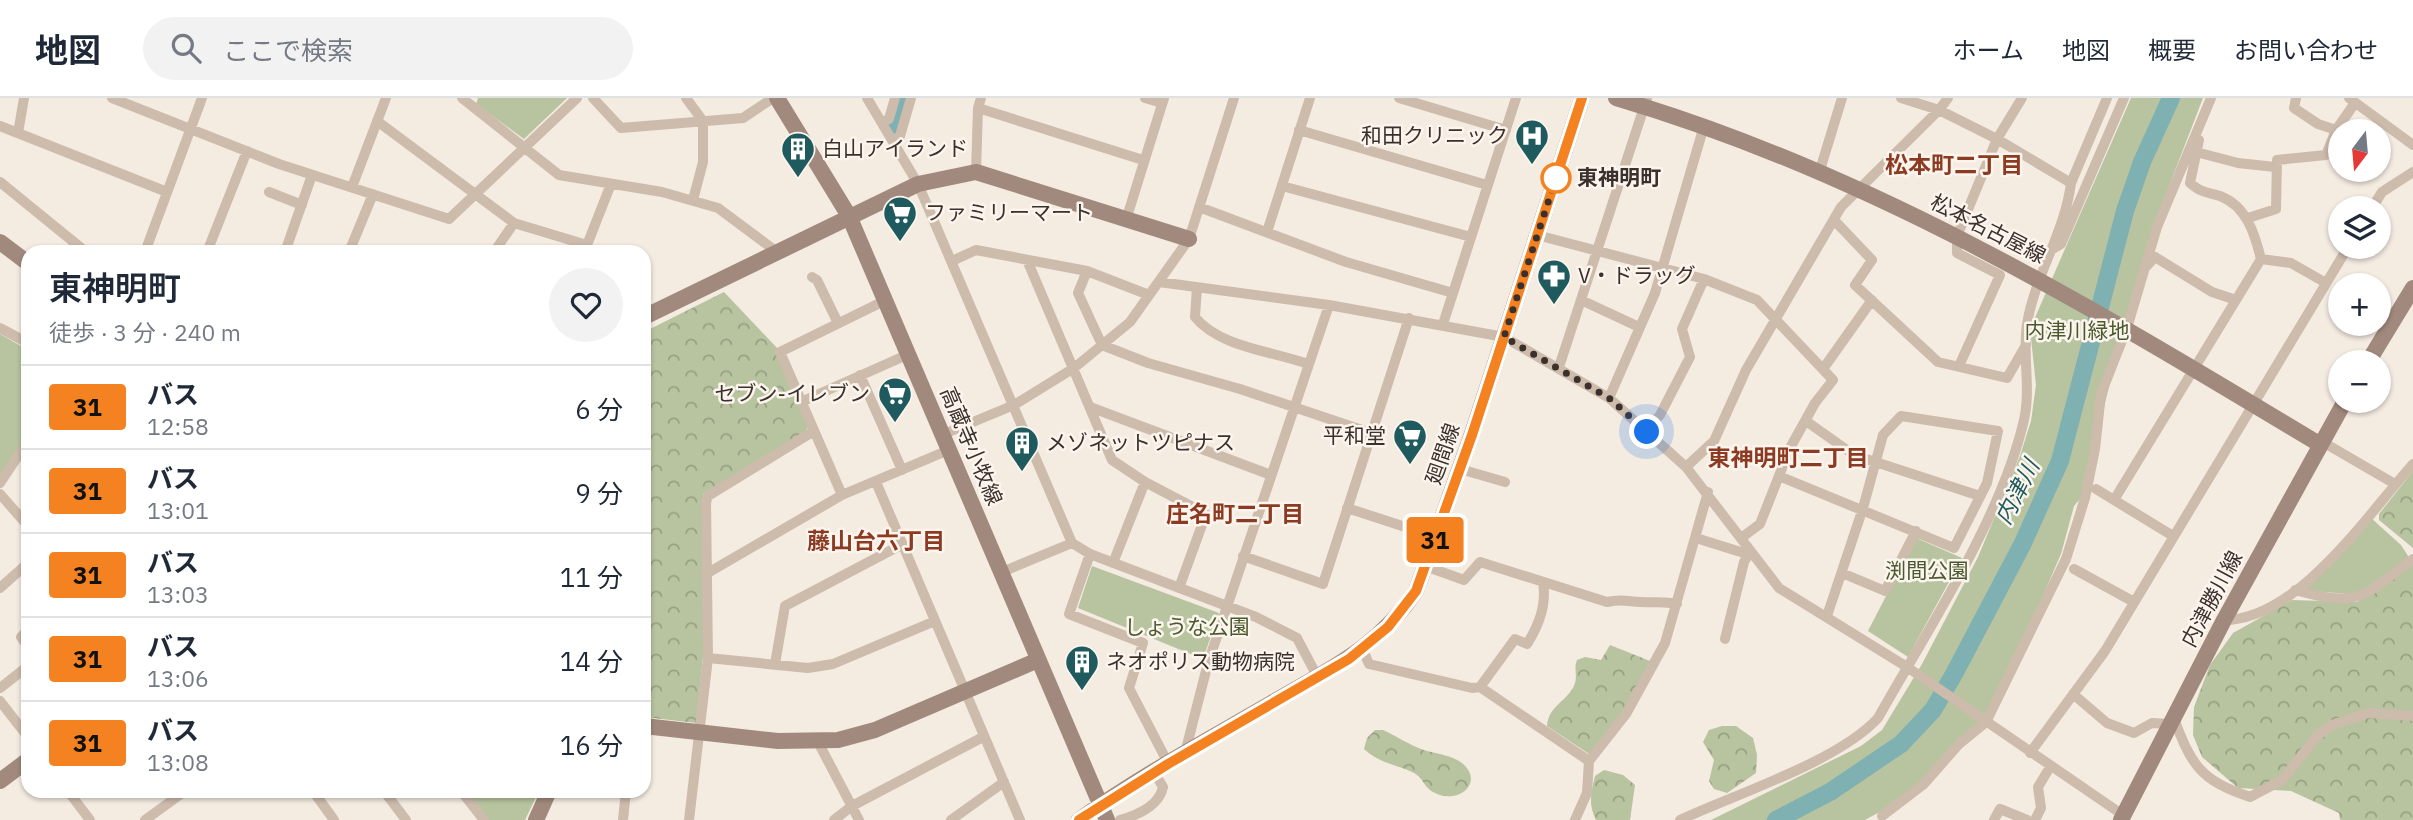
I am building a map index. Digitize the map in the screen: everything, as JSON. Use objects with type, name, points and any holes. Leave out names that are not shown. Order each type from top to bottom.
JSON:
[{"type":"main road","name":"高蔵寺小牧線","points":[[775,98],[849,216],[951,449],[1107,820]]},
{"type":"main road","name":"廻間線","points":[[1079,820],[1100,804],[1185,753],[1363,650],[1403,610],[1416,591],[1460,469],[1582,98]]},
{"type":"main road","name":"松本名古屋線","points":[[1616,98],[1646,102],[1820,170],[1957,236],[2125,327],[2320,442]]},
{"type":"main road","points":[[651,314],[918,184],[976,172],[1189,239]]},
{"type":"main road","points":[[0,242],[21,258]]},
{"type":"main road","points":[[2375,350],[2413,288]]},
{"type":"main road","name":"内津勝川線","points":[[2122,818],[2224,620],[2338,413]]},
{"type":"main road","points":[[651,727],[778,741],[838,740],[875,730],[1038,660]]},
{"type":"main road","points":[[0,781],[21,765]]},
{"type":"main road","points":[[536,820],[546,798]]},
{"type":"street","points":[[18,133],[24,98]]},
{"type":"street","points":[[112,98],[313,175],[449,219],[577,98]]},
{"type":"street","points":[[148,245],[202,98]]},
{"type":"street","points":[[352,187],[386,98]]},
{"type":"street","points":[[593,98],[621,128],[743,118],[775,98]]},
{"type":"street","points":[[685,98],[703,121],[703,162],[693,200]]},
{"type":"street","points":[[867,98],[918,184],[1072,543],[1090,554],[1256,617],[1297,638],[1317,676]]},
{"type":"street","points":[[883,122],[889,119],[895,98]]},
{"type":"street","points":[[894,140],[900,136],[911,98]]},
{"type":"street","points":[[1126,220],[1163,101],[1145,98]]},
{"type":"street","points":[[944,433],[1014,405],[1074,368],[1130,322],[1189,239],[1234,98]]},
{"type":"street","points":[[1267,232],[1310,98]]},
{"type":"street","points":[[1399,98],[1506,130]]},
{"type":"street","points":[[1443,324],[1516,98]]},
{"type":"street","points":[[1820,170],[1842,98]]},
{"type":"street","points":[[1900,98],[1939,110],[1997,139],[2071,183]]},
{"type":"street","points":[[1686,467],[1713,441],[1746,370],[1841,207],[1948,98]]},
{"type":"street","points":[[1959,366],[2000,275],[1957,253],[1957,236],[1997,139],[2022,98]]},
{"type":"street","points":[[1681,820],[1857,738],[1878,718],[1978,537],[2016,451],[2029,384],[2027,324],[2045,282],[2051,250],[2071,183],[2107,98]]},
{"type":"street","points":[[2051,250],[2061,244],[2124,98]]},
{"type":"street","points":[[1880,819],[1906,800],[1959,744],[1985,721],[2066,559],[2085,498],[2095,449],[2101,394],[2143,268],[2211,98]]},
{"type":"street","points":[[2296,98],[2294,108],[2304,116],[2328,126]]},
{"type":"street","points":[[467,99],[559,175],[693,200],[718,208],[777,252]]},
{"type":"street","points":[[2341,119],[2351,99],[2412,143]]},
{"type":"street","points":[[1559,367],[1646,102]]},
{"type":"street","points":[[976,172],[979,103],[1143,160]]},
{"type":"street","points":[[2114,500],[2261,259],[2248,218],[2221,197],[2202,194],[2190,183],[2205,113]]},
{"type":"street","points":[[377,121],[514,223],[587,245],[611,184]]},
{"type":"street","points":[[0,126],[167,192]]},
{"type":"street","points":[[1609,398],[1655,293],[1704,126]]},
{"type":"street","points":[[1300,130],[1487,185]]},
{"type":"street","points":[[2248,218],[2276,209],[2277,160],[2326,155],[2328,150]]},
{"type":"street","points":[[210,245],[247,151]]},
{"type":"street","points":[[2196,152],[2238,163],[2275,167]]},
{"type":"street","points":[[2380,196],[2413,172]]},
{"type":"street","points":[[288,245],[313,175]]},
{"type":"street","points":[[0,182],[77,245]]},
{"type":"street","points":[[1282,186],[1471,237]]},
{"type":"street","points":[[354,245],[373,194]]},
{"type":"street","points":[[274,198],[302,205]]},
{"type":"street","points":[[1199,207],[1346,262],[1453,293]]},
{"type":"street","points":[[1834,220],[1872,260],[1855,285],[1938,362],[2007,378],[2026,345]]},
{"type":"street","points":[[499,245],[514,223]]},
{"type":"street","points":[[1537,235],[1704,279],[1757,300],[1833,380],[1815,403],[1779,476],[1760,524],[1741,538]]},
{"type":"street","points":[[952,261],[975,250],[1087,271],[1149,295]]},
{"type":"street","points":[[2143,268],[2155,257],[2212,292],[2236,300]]},
{"type":"street","points":[[2261,259],[2291,263],[2326,283]]},
{"type":"street","points":[[2030,753],[2105,651],[2341,259]]},
{"type":"street","points":[[1027,260],[1112,460],[1144,482],[1206,514],[1179,587]]},
{"type":"street","points":[[1087,271],[1079,293],[1102,345],[1148,363],[1371,433]]},
{"type":"street","points":[[812,277],[817,281],[838,323]]},
{"type":"street","points":[[1647,432],[1660,415],[1690,357],[1682,330],[1704,279]]},
{"type":"street","points":[[1158,282],[1329,305],[1443,324],[1504,337],[1559,367],[1609,398],[1686,467],[1708,492],[1749,553],[1779,588],[1907,667],[2122,818]]},
{"type":"street","points":[[1197,287],[1195,317],[1200,324],[1235,345],[1275,352],[1308,364]]},
{"type":"street","points":[[842,495],[780,352],[886,300]]},
{"type":"street","points":[[1581,300],[1639,327]]},
{"type":"street","points":[[1823,369],[1872,300]]},
{"type":"street","points":[[1185,753],[1243,556],[1329,305]]},
{"type":"street","points":[[1243,556],[1323,583],[1409,318]]},
{"type":"street","points":[[0,328],[21,340]]},
{"type":"street","points":[[801,402],[909,354]]},
{"type":"street","points":[[860,375],[902,470]]},
{"type":"street","points":[[1090,407],[1271,475]]},
{"type":"street","points":[[1779,476],[1803,488],[1863,508],[1954,548],[1987,482],[1998,431],[1901,416],[1883,435],[1863,508],[1827,616]]},
{"type":"street","points":[[1806,421],[1854,455],[1980,496]]},
{"type":"street","points":[[689,820],[708,658],[708,496],[814,431]]},
{"type":"street","points":[[2320,442],[2395,484]]},
{"type":"street","points":[[706,574],[842,495],[951,449]]},
{"type":"street","points":[[0,483],[21,452]]},
{"type":"street","points":[[2224,620],[2242,620],[2295,590],[2325,568],[2413,464]]},
{"type":"street","points":[[1460,469],[1504,482]]},
{"type":"street","points":[[876,482],[1020,820]]},
{"type":"street","points":[[1113,563],[1144,482]]},
{"type":"street","points":[[2096,489],[2173,536]]},
{"type":"street","points":[[1575,820],[1587,793],[1589,761],[1626,714],[1665,643],[1708,492]]},
{"type":"street","points":[[0,494],[21,518]]},
{"type":"street","points":[[1347,508],[1436,537]]},
{"type":"street","points":[[1842,573],[1885,591],[1916,531]]},
{"type":"street","points":[[1696,538],[1749,553]]},
{"type":"street","points":[[1002,572],[1072,543]]},
{"type":"street","points":[[775,664],[785,606],[901,545]]},
{"type":"street","points":[[1725,639],[1749,553]]},
{"type":"street","points":[[1090,554],[1069,614],[1143,643],[1129,688],[1161,768],[1162,793],[1142,813],[1120,820]]},
{"type":"street","points":[[2295,590],[2351,600],[2361,597],[2413,559]]},
{"type":"street","points":[[1425,566],[1464,580],[1480,562],[1606,602],[1625,598],[1642,602],[1656,599],[1678,604]]},
{"type":"street","points":[[2074,569],[2134,602]]},
{"type":"street","points":[[0,589],[21,570]]},
{"type":"street","points":[[1480,687],[1515,639],[1527,644],[1541,621],[1545,595],[1543,583]]},
{"type":"street","points":[[708,658],[808,668],[833,664],[935,621]]},
{"type":"street","points":[[1363,650],[1369,664],[1472,688],[1480,687],[1589,761]]},
{"type":"street","points":[[0,688],[21,672]]},
{"type":"street","points":[[2073,694],[2107,723],[2134,733],[2152,723],[2171,720],[2190,760],[2224,788],[2250,797],[2283,780],[2317,736],[2332,725],[2368,713],[2413,716]]},
{"type":"street","points":[[0,701],[21,728]]},
{"type":"street","points":[[834,820],[852,806],[983,737]]},
{"type":"street","points":[[818,742],[859,820]]},
{"type":"street","points":[[2035,820],[2041,808],[2038,787],[2050,767]]},
{"type":"street","points":[[951,820],[1004,782]]},
{"type":"street","points":[[74,798],[90,820]]},
{"type":"street","points":[[145,820],[175,798]]},
{"type":"street","points":[[320,798],[334,820]]},
{"type":"street","points":[[389,798],[406,820]]},
{"type":"street","points":[[467,798],[484,820]]},
{"type":"street","points":[[623,820],[625,798]]},
{"type":"street","points":[[1994,820],[2000,809],[2027,820]]},
{"type":"green space","points":[[478,98],[567,98],[524,139],[476,104]]},
{"type":"green space","name":"内津川緑地","points":[[2131,98],[2203,98],[2154,225],[2132,296],[2081,498],[2074,506],[2061,554],[2020,649],[1986,716],[1917,786],[1896,803],[1865,820],[1711,820],[1861,746],[1882,730],[1922,664],[1978,557],[2020,456],[2031,421],[2036,385],[2030,329]]},
{"type":"green space","points":[[724,292],[778,349],[808,427],[806,431],[703,494],[703,657],[696,723],[651,718],[651,328]]},
{"type":"green space","points":[[0,334],[21,346],[21,444],[0,476]]},
{"type":"green space","points":[[2413,471],[2413,548],[2379,520],[2379,514]]},
{"type":"green space","points":[[2371,518],[2401,545],[2410,559],[2360,595],[2301,590]]},
{"type":"green space","name":"渕間公園","points":[[1916,538],[1962,558],[1908,657],[1868,631]]},
{"type":"green space","points":[[2413,564],[2413,820],[2340,820],[2339,813],[2291,791],[2238,788],[2202,757],[2193,735],[2194,707],[2210,665],[2233,633],[2292,600],[2357,602]]},
{"type":"green space","name":"しょうな公園","points":[[1092,566],[1219,613],[1203,659],[1078,608]]},
{"type":"green space","points":[[1610,645],[1650,661],[1625,710],[1589,754],[1547,726],[1548,719],[1573,688],[1577,660],[1585,657],[1601,660]]},
{"type":"green space","points":[[1736,726],[1753,738],[1757,755],[1756,773],[1727,793],[1714,789],[1709,781],[1714,760],[1703,742],[1709,730]]},
{"type":"green space","points":[[1375,730],[1383,730],[1421,749],[1457,760],[1468,770],[1470,784],[1466,790],[1453,796],[1431,791],[1416,774],[1381,760],[1364,749],[1367,738]]},
{"type":"green space","points":[[1604,770],[1623,775],[1635,785],[1630,820],[1596,820],[1591,793],[1595,776]]},
{"type":"green space","points":[[472,798],[536,798],[525,820],[489,820]]},
{"type":"waterway","points":[[894,126],[903,98]]},
{"type":"waterway","name":"内津川","points":[[1776,820],[1830,792],[1901,744],[1933,710],[1954,674],[2022,545],[2060,461],[2125,211],[2142,162],[2171,98]]},
{"type":"bus line","name":"31","points":[[1079,820],[1100,804],[1363,650],[1403,610],[1416,591],[1472,435],[1582,98]]},
{"type":"place","name":"和田クリニック","points":[[1532,166]]},
{"type":"place","name":"東神明町","points":[[1556,178]]},
{"type":"place","name":"白山アイランド","points":[[798,179]]},
{"type":"place","name":"ファミリーマート","points":[[900,243]]},
{"type":"place","name":"V・ドラッグ","points":[[1554,306]]},
{"type":"place","name":"セブン-イレブン","points":[[895,424]]},
{"type":"place","name":"平和堂","points":[[1410,466]]},
{"type":"place","name":"メゾネットツピナス","points":[[1022,473]]},
{"type":"place","name":"ネオポリス動物病院","points":[[1082,692]]},
{"type":"district","name":"松本町二丁目","points":[[1954,165]]},
{"type":"district","name":"東神明町二丁目","points":[[1788,458]]},
{"type":"district","name":"庄名町二丁目","points":[[1235,514]]},
{"type":"district","name":"藤山台六丁目","points":[[876,541]]},
{"type":"route","points":[[1556,178],[1504,337],[1609,398],[1647,432]]}]
